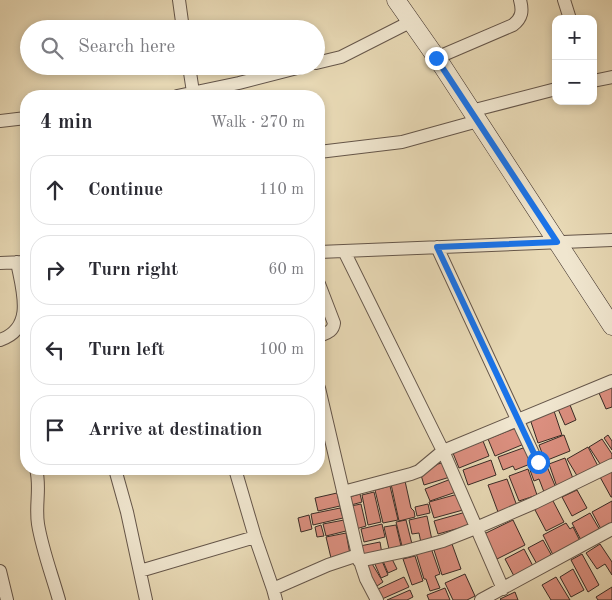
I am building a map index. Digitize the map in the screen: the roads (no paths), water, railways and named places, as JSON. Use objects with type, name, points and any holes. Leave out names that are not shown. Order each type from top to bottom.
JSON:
[{"type":"street","points":[[179,0],[182,20]]},
{"type":"street","points":[[396,0],[612,326]]},
{"type":"street","points":[[436,58],[513,25],[520,20],[522,13],[520,0]]},
{"type":"street","points":[[564,0],[569,15]]},
{"type":"street","points":[[325,61],[340,57],[410,22]]},
{"type":"street","points":[[191,75],[194,90]]},
{"type":"street","points":[[205,90],[239,84],[272,75]]},
{"type":"street","points":[[597,80],[612,77]]},
{"type":"street","points":[[325,151],[402,142],[552,90]]},
{"type":"street","points":[[0,121],[20,119]]},
{"type":"street","points":[[325,252],[612,240]]},
{"type":"street","points":[[437,247],[538,462]]},
{"type":"street","points":[[344,250],[443,451],[503,589]]},
{"type":"street","points":[[0,263],[20,262]]},
{"type":"street","points":[[325,300],[334,323],[333,328],[325,333]]},
{"type":"street","points":[[0,340],[17,329],[20,324]]},
{"type":"street","points":[[343,492],[412,474],[419,471],[443,451],[612,381]]},
{"type":"street","points":[[325,414],[358,558],[377,600]]},
{"type":"street","points":[[237,475],[255,537],[275,594],[328,565],[433,543],[476,528],[534,503],[612,465]]},
{"type":"street","points":[[37,475],[39,488],[38,524],[59,600]]},
{"type":"street","points":[[117,475],[128,512],[146,600]]},
{"type":"street","points":[[480,600],[612,529]]},
{"type":"street","points":[[140,571],[255,537]]},
{"type":"street","points":[[0,571],[7,600]]}]
